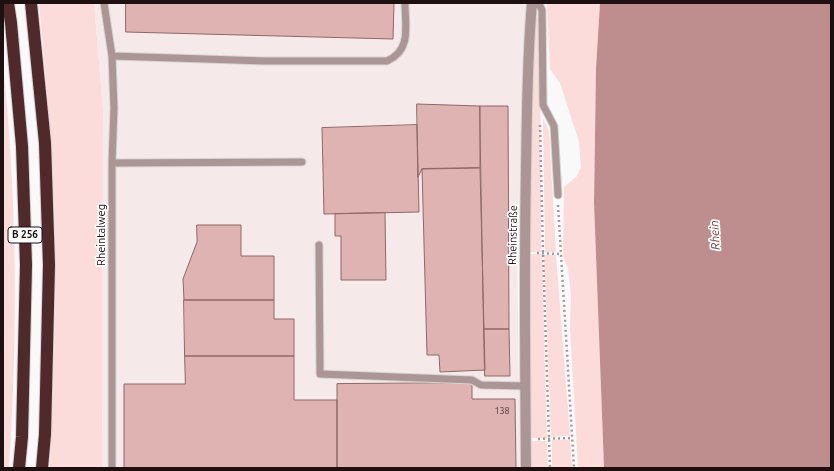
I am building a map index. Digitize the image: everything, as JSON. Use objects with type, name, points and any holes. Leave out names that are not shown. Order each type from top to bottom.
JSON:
[{"type":"highway","name":"B 256","points":[[8,3],[22,146],[26,265],[22,437],[19,468]]},
{"type":"highway","name":"B 256","points":[[31,3],[45,143],[49,265],[45,434],[42,468]]},
{"type":"street","name":"Rheinstraße","points":[[526,468],[524,386],[524,253],[527,94],[530,30],[533,3]]},
{"type":"lane","name":"Rheintalweg","points":[[104,3],[112,56],[114,124],[112,163],[112,468]]},
{"type":"lane","points":[[112,56],[265,61],[387,61],[394,58],[404,45],[406,39],[405,3]]},
{"type":"lane","points":[[533,3],[540,6],[542,10],[543,99],[545,108],[554,126],[558,195]]},
{"type":"lane","points":[[112,163],[302,162]]},
{"type":"lane","points":[[319,245],[320,374],[472,380],[481,384],[524,386]]},
{"type":"path","points":[[545,108],[540,122],[550,468]]},
{"type":"path","points":[[558,195],[560,254],[574,468]]},
{"type":"path","points":[[538,253],[560,254]]},
{"type":"path","points":[[544,439],[573,438]]},
{"type":"shaded area","points":[[39,3],[94,3],[103,111],[102,468],[50,468],[55,317],[55,226],[51,142]]},
{"type":"shaded area","points":[[94,3],[527,3],[517,240],[520,468],[102,468],[103,111]]},
{"type":"shaded area","points":[[547,3],[600,3],[596,68],[594,203],[604,468],[578,468],[570,328],[571,294],[568,269],[563,256],[564,187],[577,176],[581,167],[579,142],[560,83],[550,69]]},
{"type":"shaded area","points":[[535,17],[540,18],[541,252],[529,252],[530,116]]},
{"type":"shaded area","points":[[3,64],[11,164],[15,266],[14,367],[9,468],[3,468]]},
{"type":"shaded area","points":[[543,118],[549,131],[556,252],[545,252]]},
{"type":"shaded area","points":[[529,254],[542,254],[547,438],[531,438]]},
{"type":"shaded area","points":[[544,255],[556,255],[570,436],[551,437]]},
{"type":"shaded area","points":[[552,440],[570,440],[572,468],[552,468]]},
{"type":"shaded area","points":[[532,441],[547,441],[548,468],[532,468]]},
{"type":"water","name":"Rhein","points":[[600,3],[831,3],[831,468],[604,468],[594,203],[596,68]]},
{"type":"building","points":[[126,3],[394,3],[393,39],[126,32]]},
{"type":"building","points":[[417,104],[480,106],[480,168],[422,169],[418,177]]},
{"type":"building","points":[[480,106],[508,106],[509,329],[484,329]]},
{"type":"building","points":[[417,125],[419,212],[324,214],[322,128]]},
{"type":"building","points":[[480,168],[485,370],[440,372],[439,355],[427,355],[422,169]]},
{"type":"building","points":[[385,213],[386,280],[341,280],[341,236],[335,236],[335,214]]},
{"type":"building","points":[[197,225],[241,225],[241,256],[274,256],[274,300],[184,300],[183,279],[197,242]]},
{"type":"building","points":[[184,300],[274,300],[274,319],[294,319],[294,356],[185,356]]},
{"type":"building","points":[[484,329],[509,329],[510,376],[485,376]]},
{"type":"building","points":[[185,356],[294,356],[294,400],[337,400],[337,468],[124,468],[124,384],[185,384]]},
{"type":"building","points":[[472,383],[472,399],[515,399],[516,468],[337,468],[337,384]]}]
